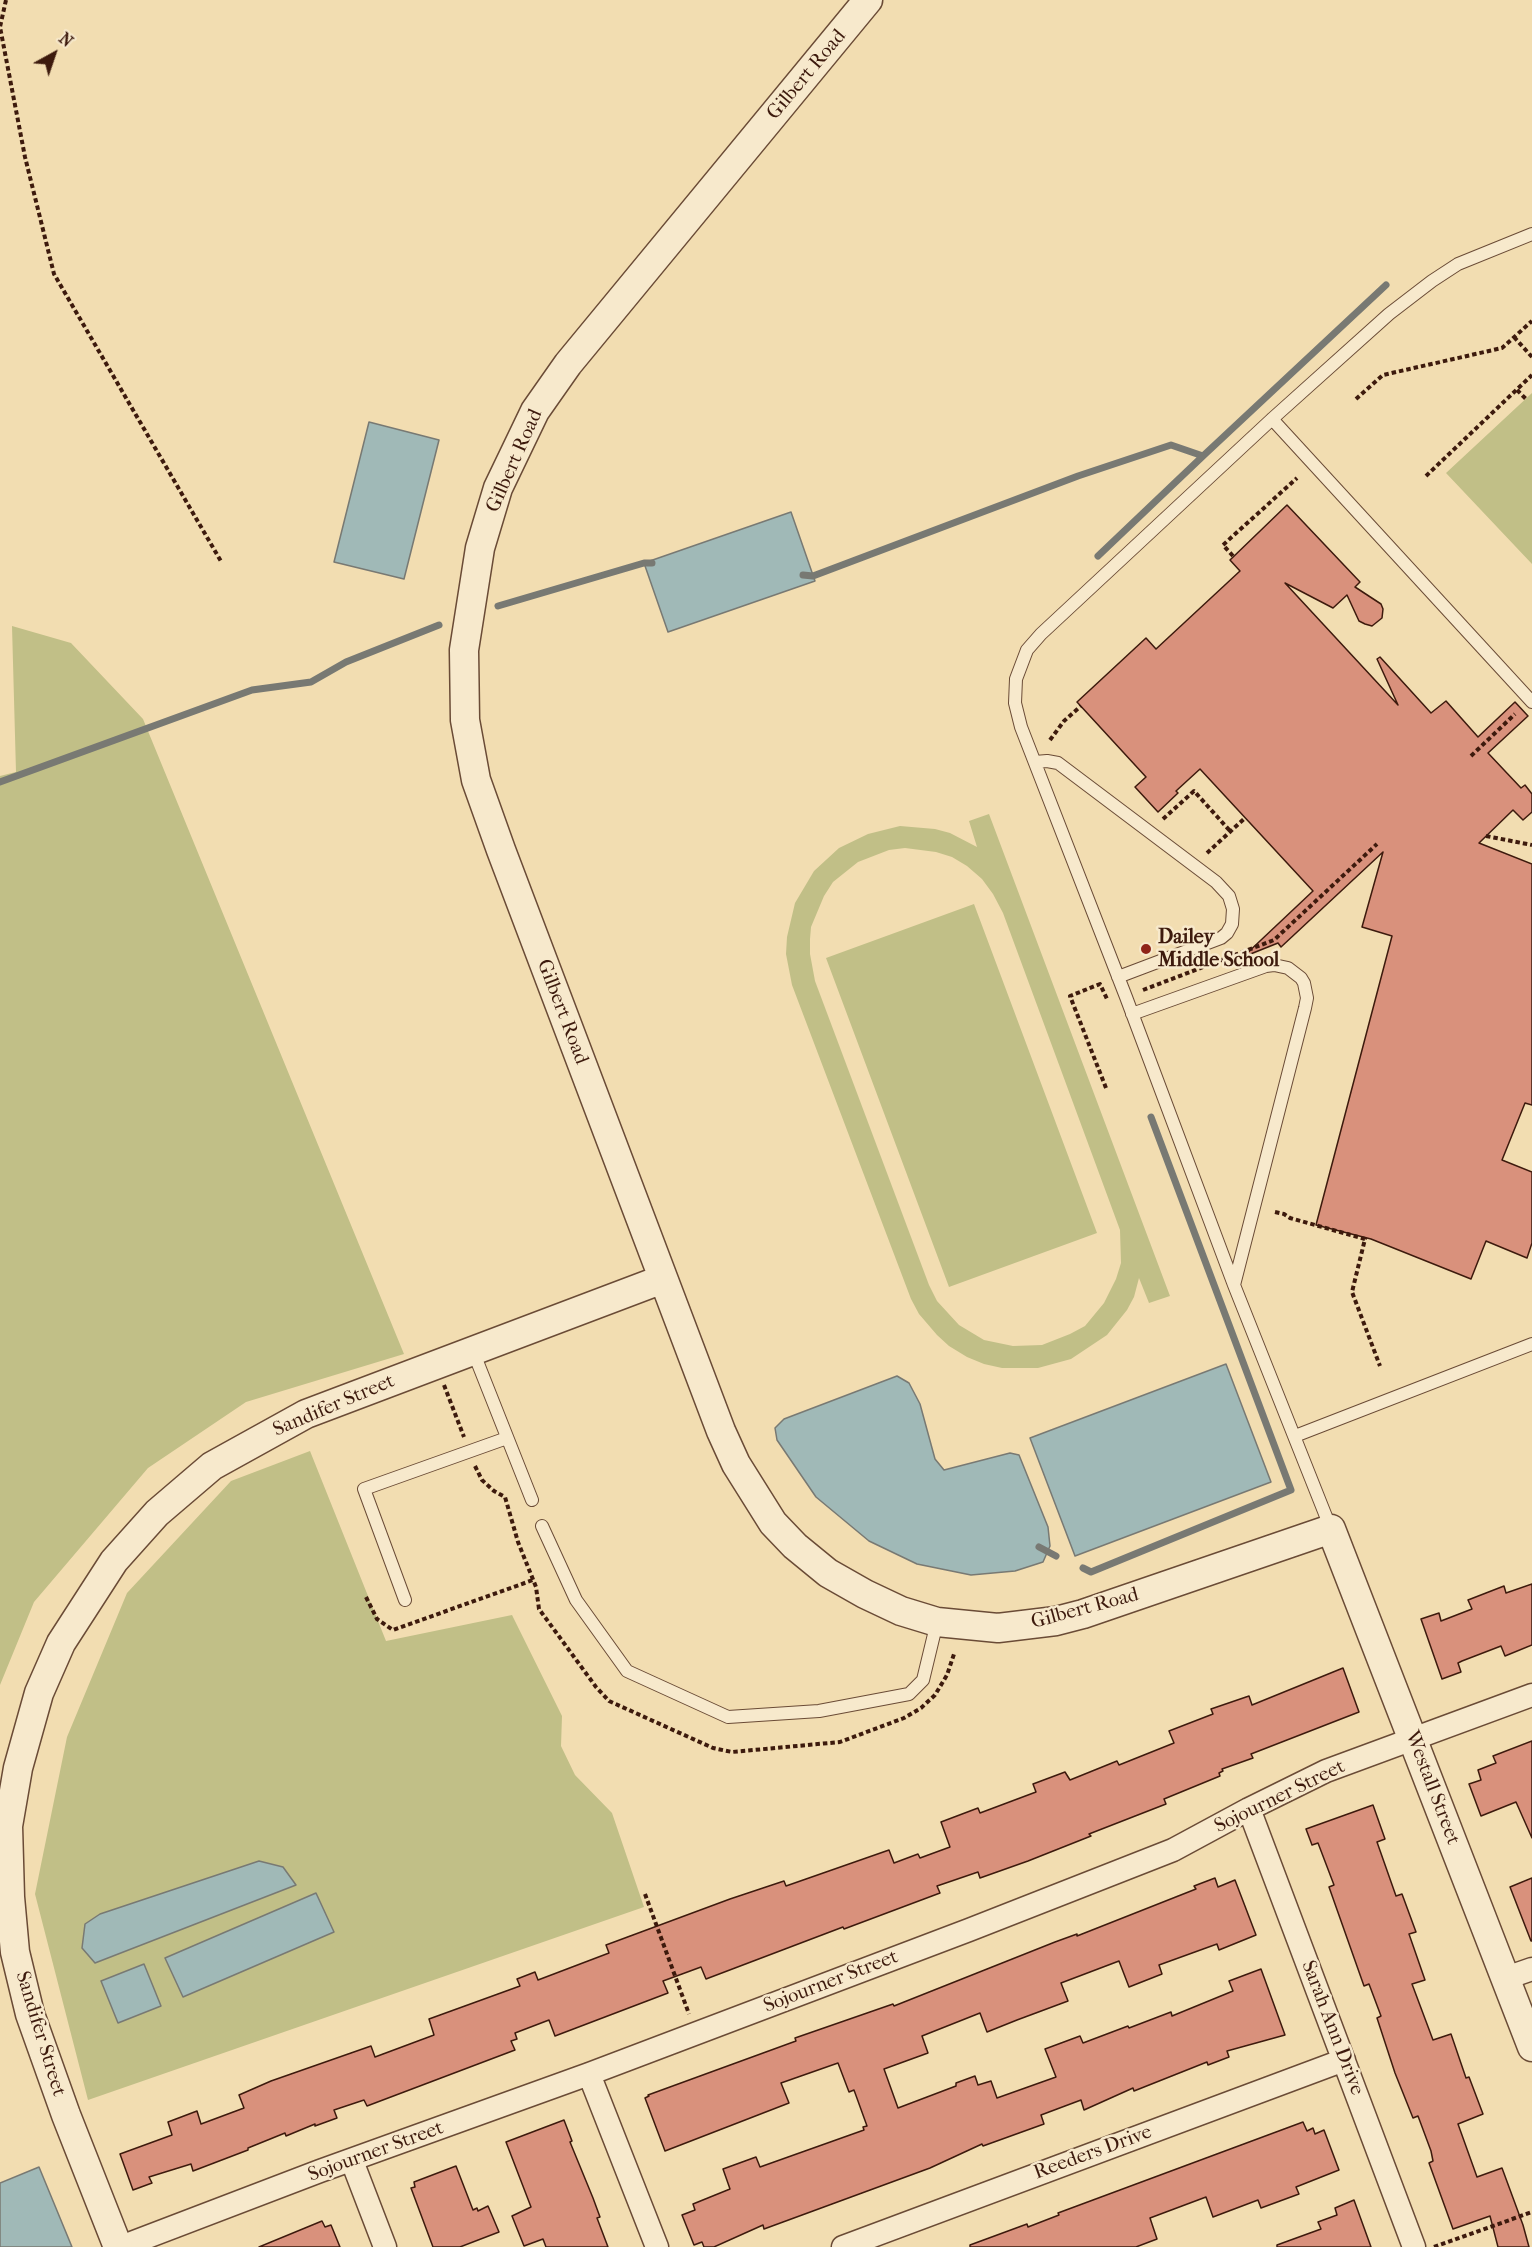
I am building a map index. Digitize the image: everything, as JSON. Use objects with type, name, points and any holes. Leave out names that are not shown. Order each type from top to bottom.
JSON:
[{"type":"street","name":"Gilbert Road","points":[[868,0],[568,364],[535,411],[502,478],[480,548],[464,650],[465,720],[476,780],[663,1279],[736,1464],[773,1523],[795,1546],[828,1573],[901,1611],[937,1622],[998,1628],[1056,1621],[1083,1614],[1331,1529]]},
{"type":"street","name":"Sandifer Street","points":[[119,2247],[66,2115],[30,2014],[15,1952],[9,1897],[8,1826],[18,1768],[39,1693],[61,1643],[114,1561],[157,1513],[212,1466],[306,1414],[663,1279]]},
{"type":"street","name":"Westall Street","points":[[1331,1529],[1413,1739],[1519,1973],[1532,2047]]},
{"type":"street","name":"Sojourner Street","points":[[119,2247],[589,2074],[1173,1850],[1326,1771],[1532,1695]]},
{"type":"street","name":"Sarah Ann Drive","points":[[1249,1809],[1414,2247]]},
{"type":"street","name":"Reeders Drive","points":[[843,2247],[1344,2060]]},
{"type":"street","points":[[589,2074],[657,2247]]},
{"type":"street","points":[[352,2161],[385,2247]]},
{"type":"lane","points":[[1331,1529],[1234,1285],[1021,727],[1015,703],[1016,679],[1027,650],[1041,634],[1272,419],[1389,314],[1432,280],[1472,257],[1532,234]]},
{"type":"lane","points":[[1272,419],[1532,702]]},
{"type":"lane","points":[[1035,762],[1058,763],[1216,882],[1229,896],[1233,909],[1232,924],[1221,938],[1118,977]]},
{"type":"lane","points":[[1132,1014],[1266,966],[1288,968],[1301,978],[1304,984],[1307,998],[1305,1008],[1234,1285]]},
{"type":"lane","points":[[1295,1436],[1532,1344]]},
{"type":"lane","points":[[473,1351],[532,1500]]},
{"type":"lane","points":[[405,1600],[364,1489],[507,1438]]},
{"type":"lane","points":[[542,1526],[576,1600],[627,1671],[728,1718],[819,1711],[909,1694],[923,1680],[937,1622]]},
{"type":"path","points":[[6,0],[0,27],[25,157],[54,274],[222,563]]},
{"type":"path","points":[[1356,399],[1383,375],[1502,348],[1532,321]]},
{"type":"path","points":[[1514,337],[1532,357]]},
{"type":"path","points":[[1426,476],[1532,375]]},
{"type":"path","points":[[1517,390],[1526,399]]},
{"type":"path","points":[[1233,556],[1223,545],[1297,478]]},
{"type":"path","points":[[1050,740],[1081,706]]},
{"type":"path","points":[[1470,756],[1515,714]]},
{"type":"path","points":[[1162,819],[1194,791],[1230,832]]},
{"type":"path","points":[[1207,853],[1245,818]]},
{"type":"path","points":[[1486,836],[1532,845]]},
{"type":"path","points":[[1143,990],[1274,940],[1377,844]]},
{"type":"path","points":[[1106,1088],[1070,996],[1100,984],[1109,1003],[1111,1002]]},
{"type":"path","points":[[1275,1212],[1365,1239],[1352,1292],[1380,1366]]},
{"type":"path","points":[[444,1384],[482,1480],[505,1497],[518,1542],[536,1587],[539,1609],[596,1687],[609,1701],[713,1748],[732,1752],[840,1742],[904,1718],[921,1708],[935,1695],[947,1675],[954,1654]]},
{"type":"path","points":[[366,1597],[377,1619],[393,1630],[533,1580]]},
{"type":"path","points":[[645,1894],[690,2014]]},
{"type":"path","points":[[1434,2247],[1532,2212]]},
{"type":"shaded area","points":[[1532,393],[1532,564],[1446,473]]},
{"type":"shaded area","points":[[12,626],[71,643],[143,719],[404,1354],[246,1402],[148,1468],[34,1602],[0,1685],[0,776],[16,772]]},
{"type":"shaded area","points":[[989,814],[1170,1296],[1149,1303],[1139,1278],[1134,1297],[1127,1310],[1107,1335],[1071,1359],[1038,1368],[1002,1368],[967,1357],[949,1346],[919,1314],[911,1299],[792,985],[786,954],[787,937],[795,903],[814,871],[839,848],[868,834],[900,826],[935,829],[950,833],[977,847],[969,821]],"holes":[[[905,848],[936,852],[952,857],[982,879],[1003,913],[1120,1230],[1121,1263],[1104,1303],[1085,1326],[1042,1345],[1013,1346],[984,1340],[959,1325],[937,1301],[815,981],[810,954],[811,927],[824,896],[833,882],[858,862],[889,850]]]},
{"type":"shaded area","points":[[974,904],[1097,1233],[949,1287],[826,958]]},
{"type":"shaded area","points":[[310,1451],[386,1641],[512,1615],[562,1716],[561,1746],[575,1775],[612,1813],[644,1907],[88,2100],[35,1894],[67,1737],[127,1593],[231,1481]]},
{"type":"water","points":[[369,422],[439,440],[404,579],[334,562]]},
{"type":"water","points":[[791,512],[815,581],[668,632],[644,563]]},
{"type":"water","points":[[1226,1364],[1271,1482],[1075,1556],[1030,1438]]},
{"type":"water","points":[[897,1376],[909,1383],[920,1404],[935,1459],[944,1470],[1010,1453],[1019,1455],[1048,1527],[1050,1546],[1043,1562],[1015,1571],[971,1575],[917,1564],[869,1541],[816,1497],[777,1440],[775,1428],[784,1419]]},
{"type":"water","points":[[259,1861],[283,1867],[296,1885],[95,1963],[82,1948],[85,1924],[100,1914]]},
{"type":"water","points":[[316,1893],[334,1932],[183,1997],[165,1958]]},
{"type":"water","points":[[144,1964],[161,2006],[118,2023],[101,1981]]},
{"type":"water","points":[[39,2167],[72,2247],[0,2247],[0,2183]]},
{"type":"building","points":[[1287,505],[1360,582],[1355,587],[1381,604],[1382,618],[1372,626],[1365,624],[1359,621],[1347,595],[1333,608],[1285,583],[1398,705],[1377,659],[1380,657],[1431,713],[1446,701],[1478,737],[1515,702],[1528,716],[1488,753],[1521,788],[1525,785],[1532,794],[1532,812],[1523,820],[1513,810],[1479,843],[1532,864],[1532,1105],[1525,1103],[1502,1160],[1532,1172],[1532,1243],[1527,1258],[1486,1241],[1471,1279],[1371,1239],[1316,1225],[1392,936],[1362,927],[1383,852],[1281,947],[1278,943],[1243,957],[1313,891],[1200,769],[1158,812],[1135,787],[1146,777],[1077,702],[1146,638],[1156,649],[1240,571],[1230,560]]},
{"type":"building","points":[[1532,1584],[1532,1645],[1505,1656],[1501,1646],[1458,1663],[1461,1672],[1442,1679],[1421,1619],[1439,1613],[1441,1621],[1472,1609],[1468,1600],[1504,1586],[1506,1593]]},
{"type":"building","points":[[1343,1668],[1359,1712],[1251,1754],[1253,1758],[1222,1769],[1220,1776],[1164,1799],[1166,1804],[1028,1861],[980,1878],[978,1872],[937,1886],[940,1893],[706,1979],[701,1967],[663,1981],[668,1993],[555,2036],[549,2020],[515,2033],[517,2039],[511,2041],[515,2050],[367,2106],[364,2100],[334,2110],[337,2118],[286,2136],[285,2133],[193,2171],[191,2164],[149,2177],[152,2183],[133,2190],[120,2154],[172,2135],[168,2122],[197,2111],[201,2124],[244,2108],[239,2095],[271,2081],[371,2046],[375,2057],[434,2035],[429,2019],[520,1986],[517,1979],[535,1972],[538,1980],[609,1953],[606,1945],[730,1899],[784,1881],[786,1886],[889,1850],[894,1863],[918,1854],[920,1858],[950,1847],[941,1822],[978,1808],[980,1813],[1036,1792],[1033,1784],[1065,1772],[1070,1780],[1117,1761],[1119,1765],[1174,1743],[1169,1731],[1213,1714],[1211,1709],[1249,1696],[1252,1705]]},
{"type":"building","points":[[1532,1741],[1532,1838],[1516,1802],[1481,1816],[1469,1784],[1481,1780],[1478,1770],[1496,1763],[1493,1756]]},
{"type":"building","points":[[1373,1805],[1385,1839],[1377,1842],[1396,1896],[1402,1894],[1416,1932],[1409,1934],[1425,1980],[1412,1984],[1433,2040],[1451,2034],[1466,2078],[1469,2077],[1483,2114],[1458,2124],[1477,2177],[1502,2168],[1529,2247],[1498,2247],[1490,2216],[1453,2229],[1429,2163],[1433,2161],[1431,2151],[1418,2116],[1413,2118],[1395,2073],[1377,2018],[1381,2016],[1369,1984],[1364,1986],[1329,1887],[1334,1885],[1318,1843],[1312,1845],[1306,1829]]},
{"type":"building","points":[[1215,1878],[1218,1887],[1235,1880],[1256,1935],[1219,1950],[1217,1944],[1159,1965],[1162,1974],[1129,1987],[1119,1961],[1061,1983],[1068,2001],[987,2032],[980,2013],[922,2036],[928,2053],[884,2069],[898,2108],[956,2086],[956,2083],[975,2076],[978,2085],[991,2081],[997,2098],[1056,2077],[1045,2049],[1080,2036],[1083,2043],[1171,2012],[1172,2016],[1233,1991],[1229,1981],[1261,1969],[1285,2035],[1227,2051],[1229,2057],[1208,2065],[1207,2062],[1134,2091],[1133,2088],[1084,2110],[1081,2100],[1041,2115],[1044,2124],[983,2146],[982,2144],[930,2168],[764,2229],[763,2225],[714,2247],[704,2247],[702,2242],[694,2245],[682,2215],[695,2210],[693,2204],[730,2189],[723,2169],[756,2157],[760,2167],[864,2130],[863,2127],[867,2126],[854,2090],[849,2092],[838,2063],[781,2083],[789,2103],[665,2151],[645,2098],[648,2095],[796,2041],[795,2038],[893,2004],[894,2006],[1055,1942],[1077,1934],[1077,1936],[1196,1889],[1194,1886]]},
{"type":"building","points":[[1532,1878],[1532,1941],[1531,1941],[1510,1887]]},
{"type":"building","points":[[564,2120],[572,2141],[570,2142],[600,2217],[597,2218],[608,2247],[546,2247],[543,2239],[524,2246],[512,2216],[531,2207],[506,2142]]},
{"type":"building","points":[[1303,2122],[1307,2131],[1313,2128],[1315,2134],[1324,2130],[1339,2170],[1296,2187],[1299,2194],[1261,2208],[1258,2200],[1213,2217],[1206,2197],[1150,2218],[1157,2239],[1136,2247],[970,2247],[970,2245],[1027,2224],[1028,2227],[1059,2215],[1058,2213]]},
{"type":"building","points":[[456,2166],[473,2210],[477,2208],[478,2211],[488,2206],[499,2232],[460,2247],[433,2247],[411,2188],[415,2187],[414,2182]]},
{"type":"building","points":[[1354,2200],[1371,2247],[1277,2247],[1277,2245],[1321,2229],[1318,2222],[1337,2215],[1335,2208]]},
{"type":"building","points":[[322,2221],[325,2227],[331,2225],[340,2247],[259,2247]]},
{"type":"waterway","points":[[803,575],[813,576],[1078,476],[1171,445],[1203,456],[1386,285]]},
{"type":"waterway","points":[[1098,556],[1203,456]]},
{"type":"waterway","points":[[498,606],[644,563],[652,563]]},
{"type":"waterway","points":[[0,782],[252,690],[311,682],[346,662],[439,625]]},
{"type":"waterway","points":[[1083,1568],[1091,1572],[1291,1490],[1151,1117]]},
{"type":"waterway","points":[[1039,1547],[1056,1556]]},
{"type":"place","name":"Dailey Middle School","points":[[1146,949]]}]
